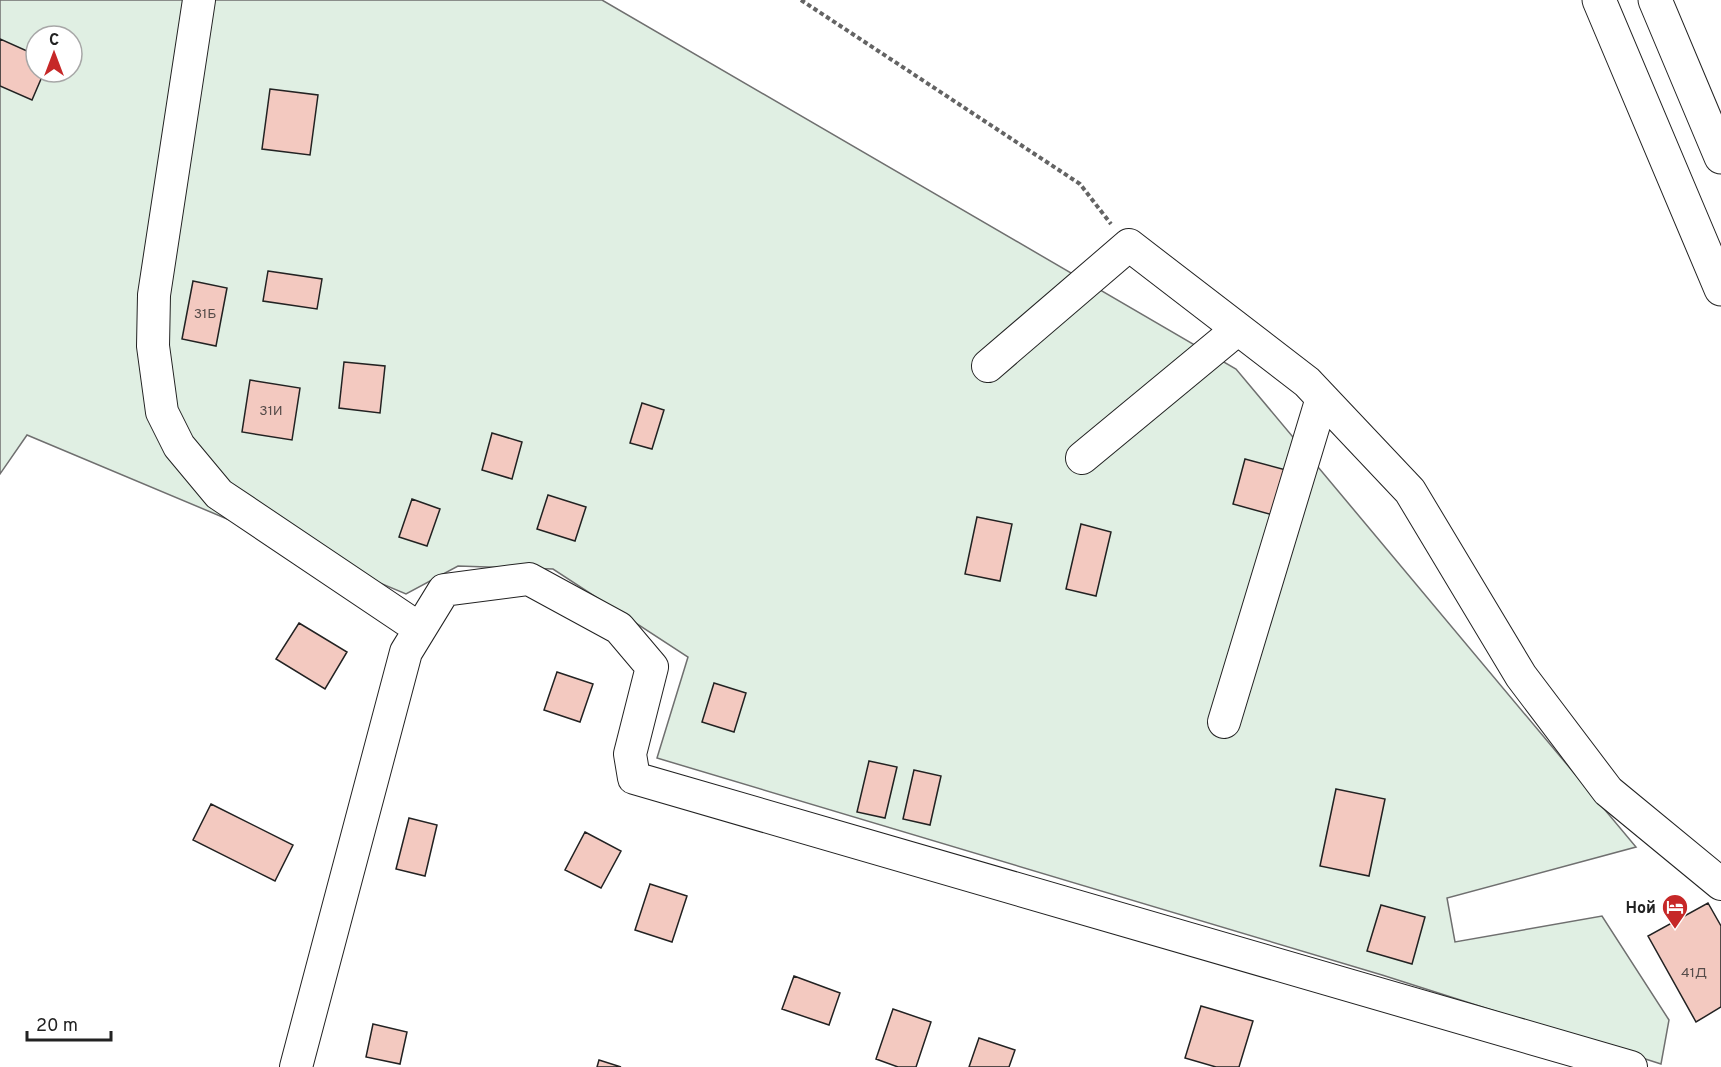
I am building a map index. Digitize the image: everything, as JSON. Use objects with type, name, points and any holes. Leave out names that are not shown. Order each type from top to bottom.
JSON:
[{"type":"highway","points":[[1599,0],[1721,289]]},
{"type":"highway","points":[[1655,0],[1721,156]]},
{"type":"street","points":[[199,0],[154,295],[153,346],[162,412],[178,446],[219,494],[420,629]]},
{"type":"street","points":[[988,366],[1129,245],[1307,382],[1410,490],[1521,676],[1608,791],[1721,884]]},
{"type":"street","points":[[1082,458],[1238,329]]},
{"type":"street","points":[[1224,722],[1322,398]]},
{"type":"street","points":[[296,1067],[406,652],[444,590],[530,579],[619,628],[652,667],[630,754],[634,778],[1631,1067]]},
{"type":"path","points":[[801,0],[1080,184],[1129,245]]},
{"type":"green space","points":[[0,0],[602,0],[1236,369],[1636,847],[1447,898],[1455,942],[1602,916],[1669,1020],[1661,1064],[1382,975],[657,758],[688,657],[553,569],[458,566],[406,594],[27,435],[0,474]]},
{"type":"building","points":[[0,39],[24,50],[24,84],[39,84],[32,100],[0,86]]},
{"type":"building","points":[[270,89],[318,95],[310,155],[262,149]]},
{"type":"building","points":[[268,271],[322,279],[317,309],[263,301]]},
{"type":"building","points":[[193,281],[227,288],[216,346],[182,339]]},
{"type":"building","points":[[344,362],[385,366],[380,413],[339,408]]},
{"type":"building","points":[[250,380],[300,388],[292,440],[242,432]]},
{"type":"building","points":[[642,403],[664,410],[652,449],[630,443]]},
{"type":"building","points":[[492,433],[522,442],[512,479],[482,470]]},
{"type":"building","points":[[1245,459],[1286,470],[1273,515],[1233,504]]},
{"type":"building","points":[[548,495],[586,507],[575,541],[537,529]]},
{"type":"building","points":[[412,499],[440,509],[427,546],[399,537]]},
{"type":"building","points":[[977,517],[1012,524],[1000,581],[965,574]]},
{"type":"building","points":[[1081,524],[1111,532],[1096,596],[1066,589]]},
{"type":"building","points":[[299,623],[347,652],[325,689],[276,659]]},
{"type":"building","points":[[557,672],[593,684],[580,722],[544,710]]},
{"type":"building","points":[[714,683],[746,693],[734,732],[702,722]]},
{"type":"building","points":[[869,761],[897,767],[885,818],[857,812]]},
{"type":"building","points":[[914,770],[941,776],[930,825],[903,819]]},
{"type":"building","points":[[1336,789],[1385,799],[1369,876],[1320,866]]},
{"type":"building","points":[[211,804],[293,845],[275,881],[193,840]]},
{"type":"building","points":[[409,818],[437,825],[425,876],[396,869]]},
{"type":"building","points":[[585,832],[621,851],[601,888],[565,870]]},
{"type":"building","points":[[650,884],[687,896],[672,942],[635,930]]},
{"type":"building","points":[[1708,903],[1721,926],[1721,1007],[1696,1022],[1648,936]]},
{"type":"building","points":[[1381,905],[1425,917],[1412,964],[1367,951]]},
{"type":"building","points":[[794,976],[840,993],[829,1025],[782,1009]]},
{"type":"building","points":[[1201,1006],[1253,1021],[1239,1067],[1216,1067],[1185,1058]]},
{"type":"building","points":[[893,1009],[931,1022],[916,1067],[898,1067],[876,1059]]},
{"type":"building","points":[[373,1024],[407,1032],[400,1064],[366,1057]]},
{"type":"building","points":[[979,1038],[1015,1050],[1009,1067],[969,1067]]},
{"type":"building","points":[[599,1060],[621,1067],[597,1067]]},
{"type":"place","name":"Ной","points":[[1675,930]]}]
